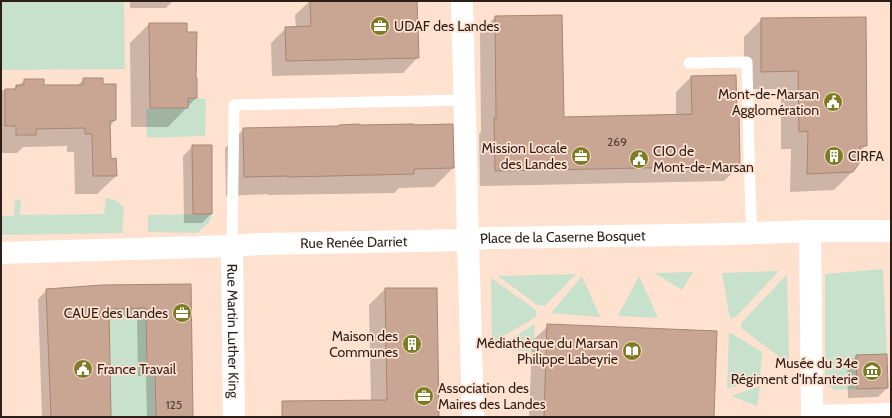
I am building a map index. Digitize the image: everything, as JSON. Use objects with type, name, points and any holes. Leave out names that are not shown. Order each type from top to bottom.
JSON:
[{"type":"street","points":[[462,1],[468,240]]},
{"type":"street","name":"Place de la Caserne Bosquet","points":[[473,417],[468,240],[488,238],[891,230]]},
{"type":"street","points":[[810,231],[812,416],[891,414]]},
{"type":"street","name":"Rue Renée Darriet","points":[[1,253],[261,244],[468,240]]},
{"type":"street","name":"Rue Martin Luther King","points":[[232,246],[234,417]]},
{"type":"lane","points":[[689,63],[747,62],[749,174],[752,233]]},
{"type":"lane","points":[[232,246],[234,105],[465,100]]},
{"type":"green space","points":[[1,1],[124,1],[125,69],[1,70]]},
{"type":"green space","points":[[188,98],[206,99],[205,136],[147,138],[146,109],[188,108]]},
{"type":"green space","points":[[106,198],[117,201],[124,207],[122,233],[1,235],[1,216],[14,216],[15,199],[21,200],[20,215],[104,214]]},
{"type":"green space","points":[[212,214],[209,223],[197,233],[148,232],[148,215]]},
{"type":"green space","points":[[883,269],[887,354],[856,355],[857,389],[835,390],[825,384],[825,274]]},
{"type":"green space","points":[[779,271],[736,317],[730,319],[722,273]]},
{"type":"green space","points":[[693,272],[682,290],[654,273]]},
{"type":"green space","points":[[576,274],[545,306],[537,305],[498,276]]},
{"type":"green space","points":[[787,274],[789,364],[741,328],[741,323]]},
{"type":"green space","points":[[582,276],[600,317],[551,313]]},
{"type":"green space","points":[[639,276],[658,318],[618,316]]},
{"type":"green space","points":[[491,278],[536,310],[536,317],[492,343]]},
{"type":"green space","points":[[146,308],[147,367],[154,368],[156,417],[109,417],[109,309]]},
{"type":"green space","points":[[535,324],[534,352],[494,349]]},
{"type":"green space","points":[[729,332],[762,352],[760,379],[727,389]]},
{"type":"green space","points":[[760,386],[757,406],[731,396]]},
{"type":"building","points":[[310,1],[417,1],[419,58],[286,61],[285,27],[311,26]]},
{"type":"building","points":[[562,15],[564,117],[692,114],[691,76],[736,75],[737,113],[739,113],[740,166],[495,171],[495,16]]},
{"type":"building","name":"Mont-de-Marsan Agglomération","points":[[866,17],[867,146],[860,146],[860,162],[853,172],[807,174],[808,131],[799,132],[798,71],[761,72],[761,18]]},
{"type":"building","points":[[149,23],[187,23],[187,32],[197,32],[197,98],[188,98],[188,108],[150,108]]},
{"type":"building","points":[[83,78],[103,78],[103,84],[116,84],[116,120],[110,121],[111,159],[116,158],[117,176],[93,176],[92,134],[85,134],[85,128],[36,129],[36,135],[16,135],[16,126],[5,126],[5,89],[16,89],[16,85],[24,85],[24,79],[44,79],[44,85],[83,85]]},
{"type":"building","points":[[359,124],[453,124],[454,168],[414,169],[414,174],[244,177],[243,128],[339,126]]},
{"type":"building","points":[[192,145],[212,145],[212,214],[193,214]]},
{"type":"building","points":[[191,284],[193,417],[156,417],[155,368],[147,368],[146,308],[109,309],[111,417],[51,417],[46,289],[103,285]]},
{"type":"building","name":"Maison des Communes","points":[[385,288],[437,288],[439,417],[282,417],[282,401],[387,400]]},
{"type":"building","name":"Médiathèque du Marsan Philippe Labeyrie","points":[[547,324],[717,331],[714,417],[544,417]]},
{"type":"building","points":[[887,354],[888,388],[857,389],[856,355]]},
{"type":"place","name":"UDAF des Landes","points":[[380,26]]},
{"type":"place","name":"Mont-de-Marsan Agglomération","points":[[833,102]]},
{"type":"place","name":"Mission Locale des Landes","points":[[581,156]]},
{"type":"place","name":"CIRFA","points":[[834,156]]},
{"type":"place","name":"CIO de Mont-de-Marsan","points":[[639,159]]},
{"type":"place","name":"CAUE des Landes","points":[[182,313]]},
{"type":"place","name":"Maison des Communes","points":[[412,344]]},
{"type":"place","name":"Médiathèque du Marsan Philippe Labeyrie","points":[[632,351]]},
{"type":"place","name":"France Travail","points":[[83,369]]},
{"type":"place","name":"Musée du 34e Régiment d'Infanterie","points":[[872,371]]},
{"type":"place","name":"Association des Maires des Landes","points":[[424,396]]}]
